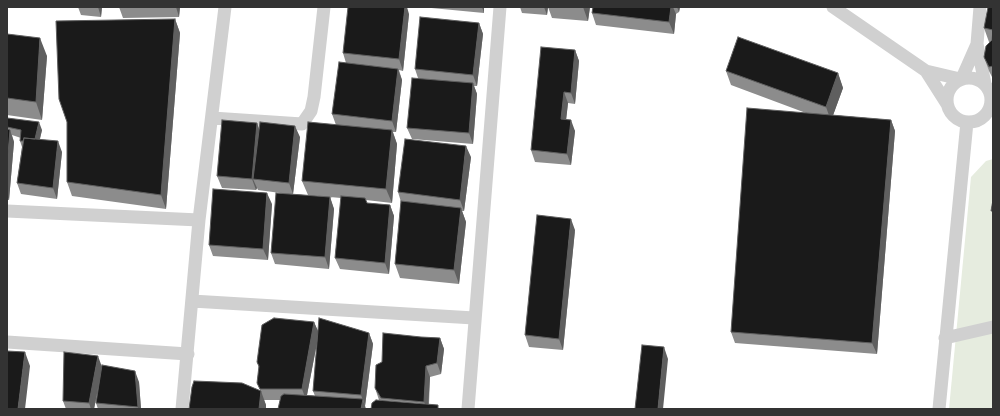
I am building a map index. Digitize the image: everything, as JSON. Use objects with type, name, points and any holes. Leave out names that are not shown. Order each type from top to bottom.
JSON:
[{"type":"street","points":[[182,409],[199,220],[225,7]]},
{"type":"street","points":[[212,118],[302,124],[311,111],[314,97],[324,7]]},
{"type":"street","points":[[468,409],[474,318],[500,7]]},
{"type":"street","points":[[833,7],[926,71],[961,79]]},
{"type":"street","points":[[926,71],[947,104],[952,115],[961,121],[967,122],[989,119],[992,100],[991,94],[985,84],[977,44],[980,7]]},
{"type":"street","points":[[961,79],[977,44]]},
{"type":"street","points":[[947,104],[949,89],[961,79],[969,77],[975,78],[985,84]]},
{"type":"street","points":[[939,409],[967,122]]},
{"type":"street","points":[[7,211],[199,220]]},
{"type":"street","points":[[192,301],[474,318]]},
{"type":"street","points":[[945,338],[993,327]]},
{"type":"street","points":[[7,342],[188,354]]},
{"type":"shaded area","points":[[993,159],[993,409],[949,409],[971,177],[986,161]]},
{"type":"building","points":[[348,7],[405,7],[399,59],[343,53]]},
{"type":"building","points":[[593,7],[671,7],[669,22],[592,13]]},
{"type":"building","points":[[988,7],[993,7],[993,30],[984,28]]},
{"type":"building","points":[[420,17],[479,23],[473,75],[415,69]]},
{"type":"building","points":[[175,19],[161,195],[67,182],[67,122],[59,99],[56,21]]},
{"type":"building","points":[[993,30],[993,66],[989,67],[984,57],[986,46],[992,40]]},
{"type":"building","points":[[7,34],[40,38],[36,102],[7,98]]},
{"type":"building","points":[[738,37],[838,73],[826,107],[726,71]]},
{"type":"building","points":[[541,47],[575,50],[571,93],[564,92],[561,119],[571,120],[567,154],[531,150]]},
{"type":"building","points":[[339,62],[398,69],[392,121],[332,114]]},
{"type":"building","points":[[412,78],[473,83],[469,133],[407,128]]},
{"type":"building","points":[[747,108],[891,120],[872,343],[731,332]]},
{"type":"building","points":[[7,118],[39,122],[35,139],[24,138],[23,141],[20,141],[21,130],[7,127]]},
{"type":"building","points":[[222,120],[257,123],[252,179],[217,176]]},
{"type":"building","points":[[260,122],[295,126],[289,183],[253,179]]},
{"type":"building","points":[[308,122],[392,130],[386,189],[302,181]]},
{"type":"building","points":[[7,129],[10,130],[7,166]]},
{"type":"building","points":[[24,138],[58,141],[53,188],[17,183]]},
{"type":"building","points":[[405,139],[466,146],[460,200],[398,192]]},
{"type":"building","points":[[213,189],[267,193],[263,249],[209,245]]},
{"type":"building","points":[[276,193],[330,197],[325,257],[271,253]]},
{"type":"building","points":[[341,196],[365,198],[367,203],[390,205],[385,263],[335,258]]},
{"type":"building","points":[[993,200],[993,211],[991,211]]},
{"type":"building","points":[[401,201],[461,208],[454,270],[395,264]]},
{"type":"building","points":[[537,215],[571,219],[559,339],[525,335]]},
{"type":"building","points":[[274,318],[314,322],[302,389],[260,389],[257,383],[259,366],[257,362],[262,325]]},
{"type":"building","points":[[319,318],[369,333],[361,395],[313,391]]},
{"type":"building","points":[[383,333],[440,338],[437,363],[426,366],[424,402],[381,398],[375,388],[376,365],[382,362]]},
{"type":"building","points":[[642,345],[664,347],[658,409],[635,409]]},
{"type":"building","points":[[7,351],[25,352],[18,409],[7,409]]},
{"type":"building","points":[[64,352],[98,356],[89,403],[63,401]]},
{"type":"building","points":[[102,365],[135,371],[138,407],[96,403]]},
{"type":"building","points":[[194,381],[242,383],[261,391],[259,409],[189,409]]},
{"type":"building","points":[[284,394],[363,399],[361,409],[278,409],[281,396]]},
{"type":"building","points":[[376,400],[438,405],[438,409],[371,409],[372,403]]}]
